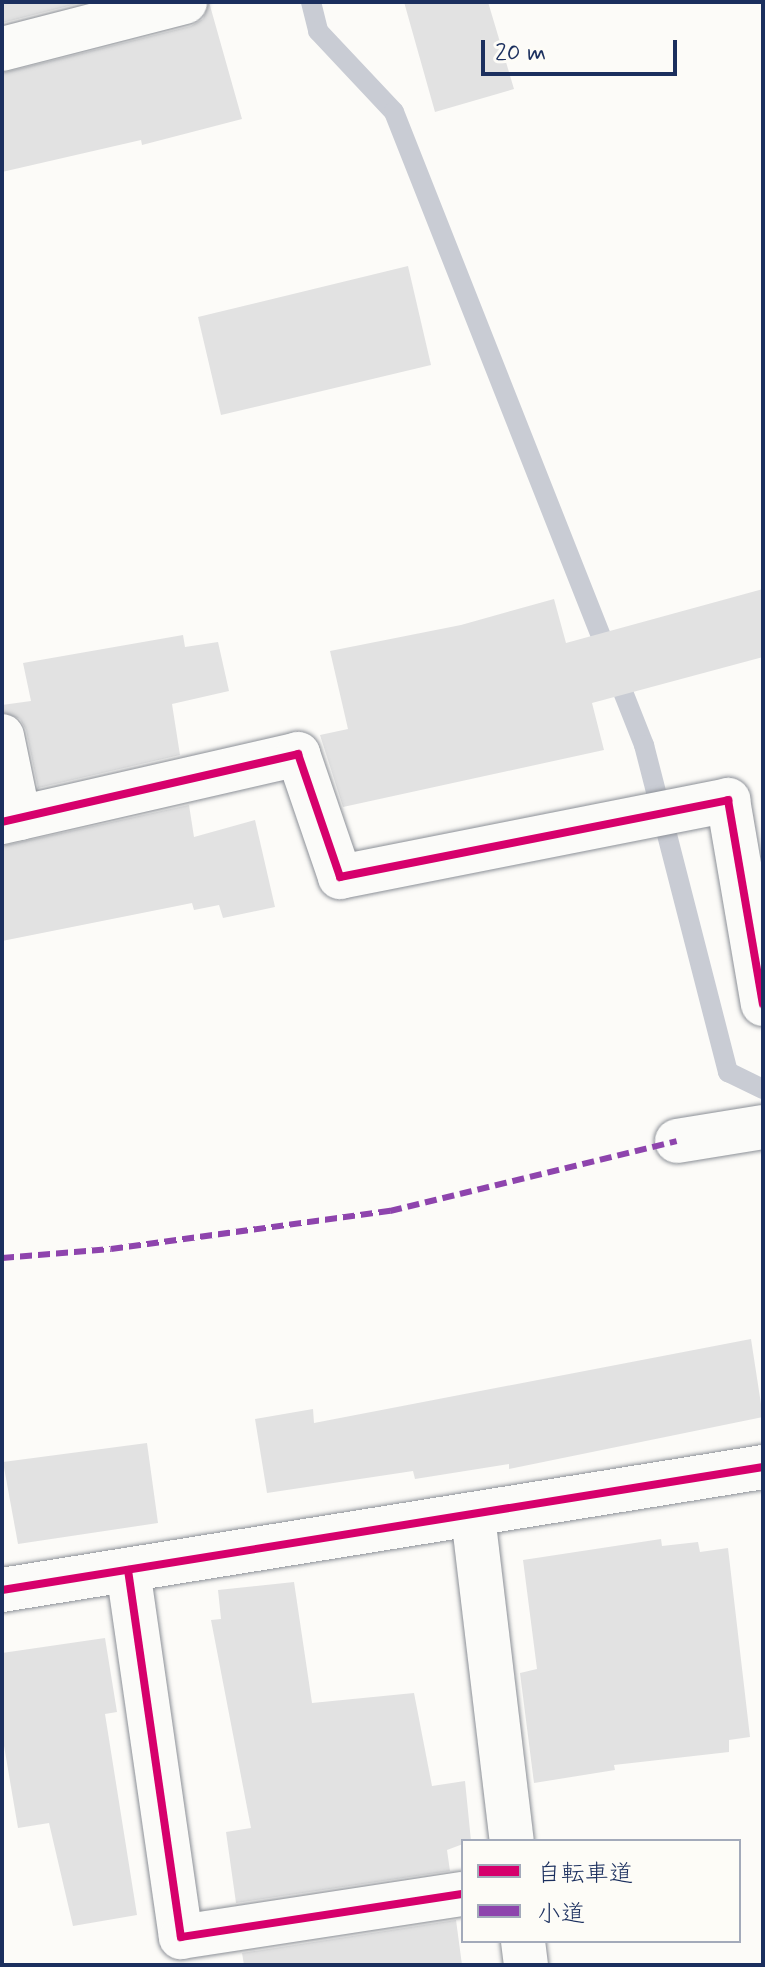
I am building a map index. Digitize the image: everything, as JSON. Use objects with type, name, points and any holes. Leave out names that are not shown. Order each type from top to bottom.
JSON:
[{"type":"street","points":[[2,49],[185,2]]},
{"type":"street","points":[[2,736],[10,820],[298,754],[340,877],[728,800],[763,1004]]},
{"type":"street","points":[[677,1141],[763,1127]]},
{"type":"street","points":[[2,1590],[763,1467]]},
{"type":"street","points":[[473,1516],[512,1839]]},
{"type":"street","points":[[128,1570],[181,1937],[461,1894]]},
{"type":"street","points":[[523,1943],[526,1965]]},
{"type":"building","points":[[2,2],[84,2],[2,23]]},
{"type":"building","points":[[209,2],[242,119],[142,145],[141,140],[2,172],[2,73],[191,26],[203,19]]},
{"type":"building","points":[[404,2],[488,2],[514,89],[435,112]]},
{"type":"building","points":[[408,266],[431,365],[221,415],[198,317]]},
{"type":"building","points":[[763,589],[763,657],[592,703],[604,750],[343,807],[320,735],[348,729],[330,651],[461,625],[554,599],[566,643]]},
{"type":"building","points":[[183,635],[185,647],[218,642],[229,691],[172,704],[180,755],[38,788],[26,730],[20,719],[2,712],[2,705],[31,701],[23,663]]},
{"type":"building","points":[[189,805],[194,837],[255,820],[275,907],[223,918],[219,905],[194,910],[192,903],[2,941],[2,846]]},
{"type":"building","points":[[751,1339],[763,1417],[509,1469],[509,1464],[415,1479],[413,1471],[267,1493],[255,1419],[313,1409],[314,1423]]},
{"type":"building","points":[[147,1443],[158,1523],[18,1544],[3,1462]]},
{"type":"building","points":[[661,1539],[662,1546],[698,1542],[700,1552],[728,1548],[750,1737],[729,1740],[729,1752],[614,1765],[615,1770],[534,1783],[520,1673],[537,1669],[523,1560]]},
{"type":"building","points":[[294,1582],[312,1703],[414,1693],[432,1786],[465,1781],[471,1839],[461,1839],[461,1845],[447,1850],[450,1871],[236,1903],[226,1832],[251,1828],[211,1620],[221,1619],[218,1590]]},
{"type":"building","points":[[105,1638],[117,1712],[105,1714],[137,1915],[73,1926],[49,1823],[18,1828],[2,1734],[2,1653]]},
{"type":"building","points":[[456,1920],[462,1965],[244,1965],[242,1953]]},
{"type":"waterway","points":[[311,2],[318,31],[394,112],[644,745],[728,1072],[763,1089]]},
{"type":"marked path","points":[[2,1258],[111,1249],[390,1211],[677,1141]]},
{"type":"cycle path","points":[[2,822],[298,754],[340,877],[728,800],[763,1004]]},
{"type":"cycle path","points":[[2,1590],[763,1467]]},
{"type":"cycle path","points":[[128,1570],[181,1937],[461,1894]]}]
